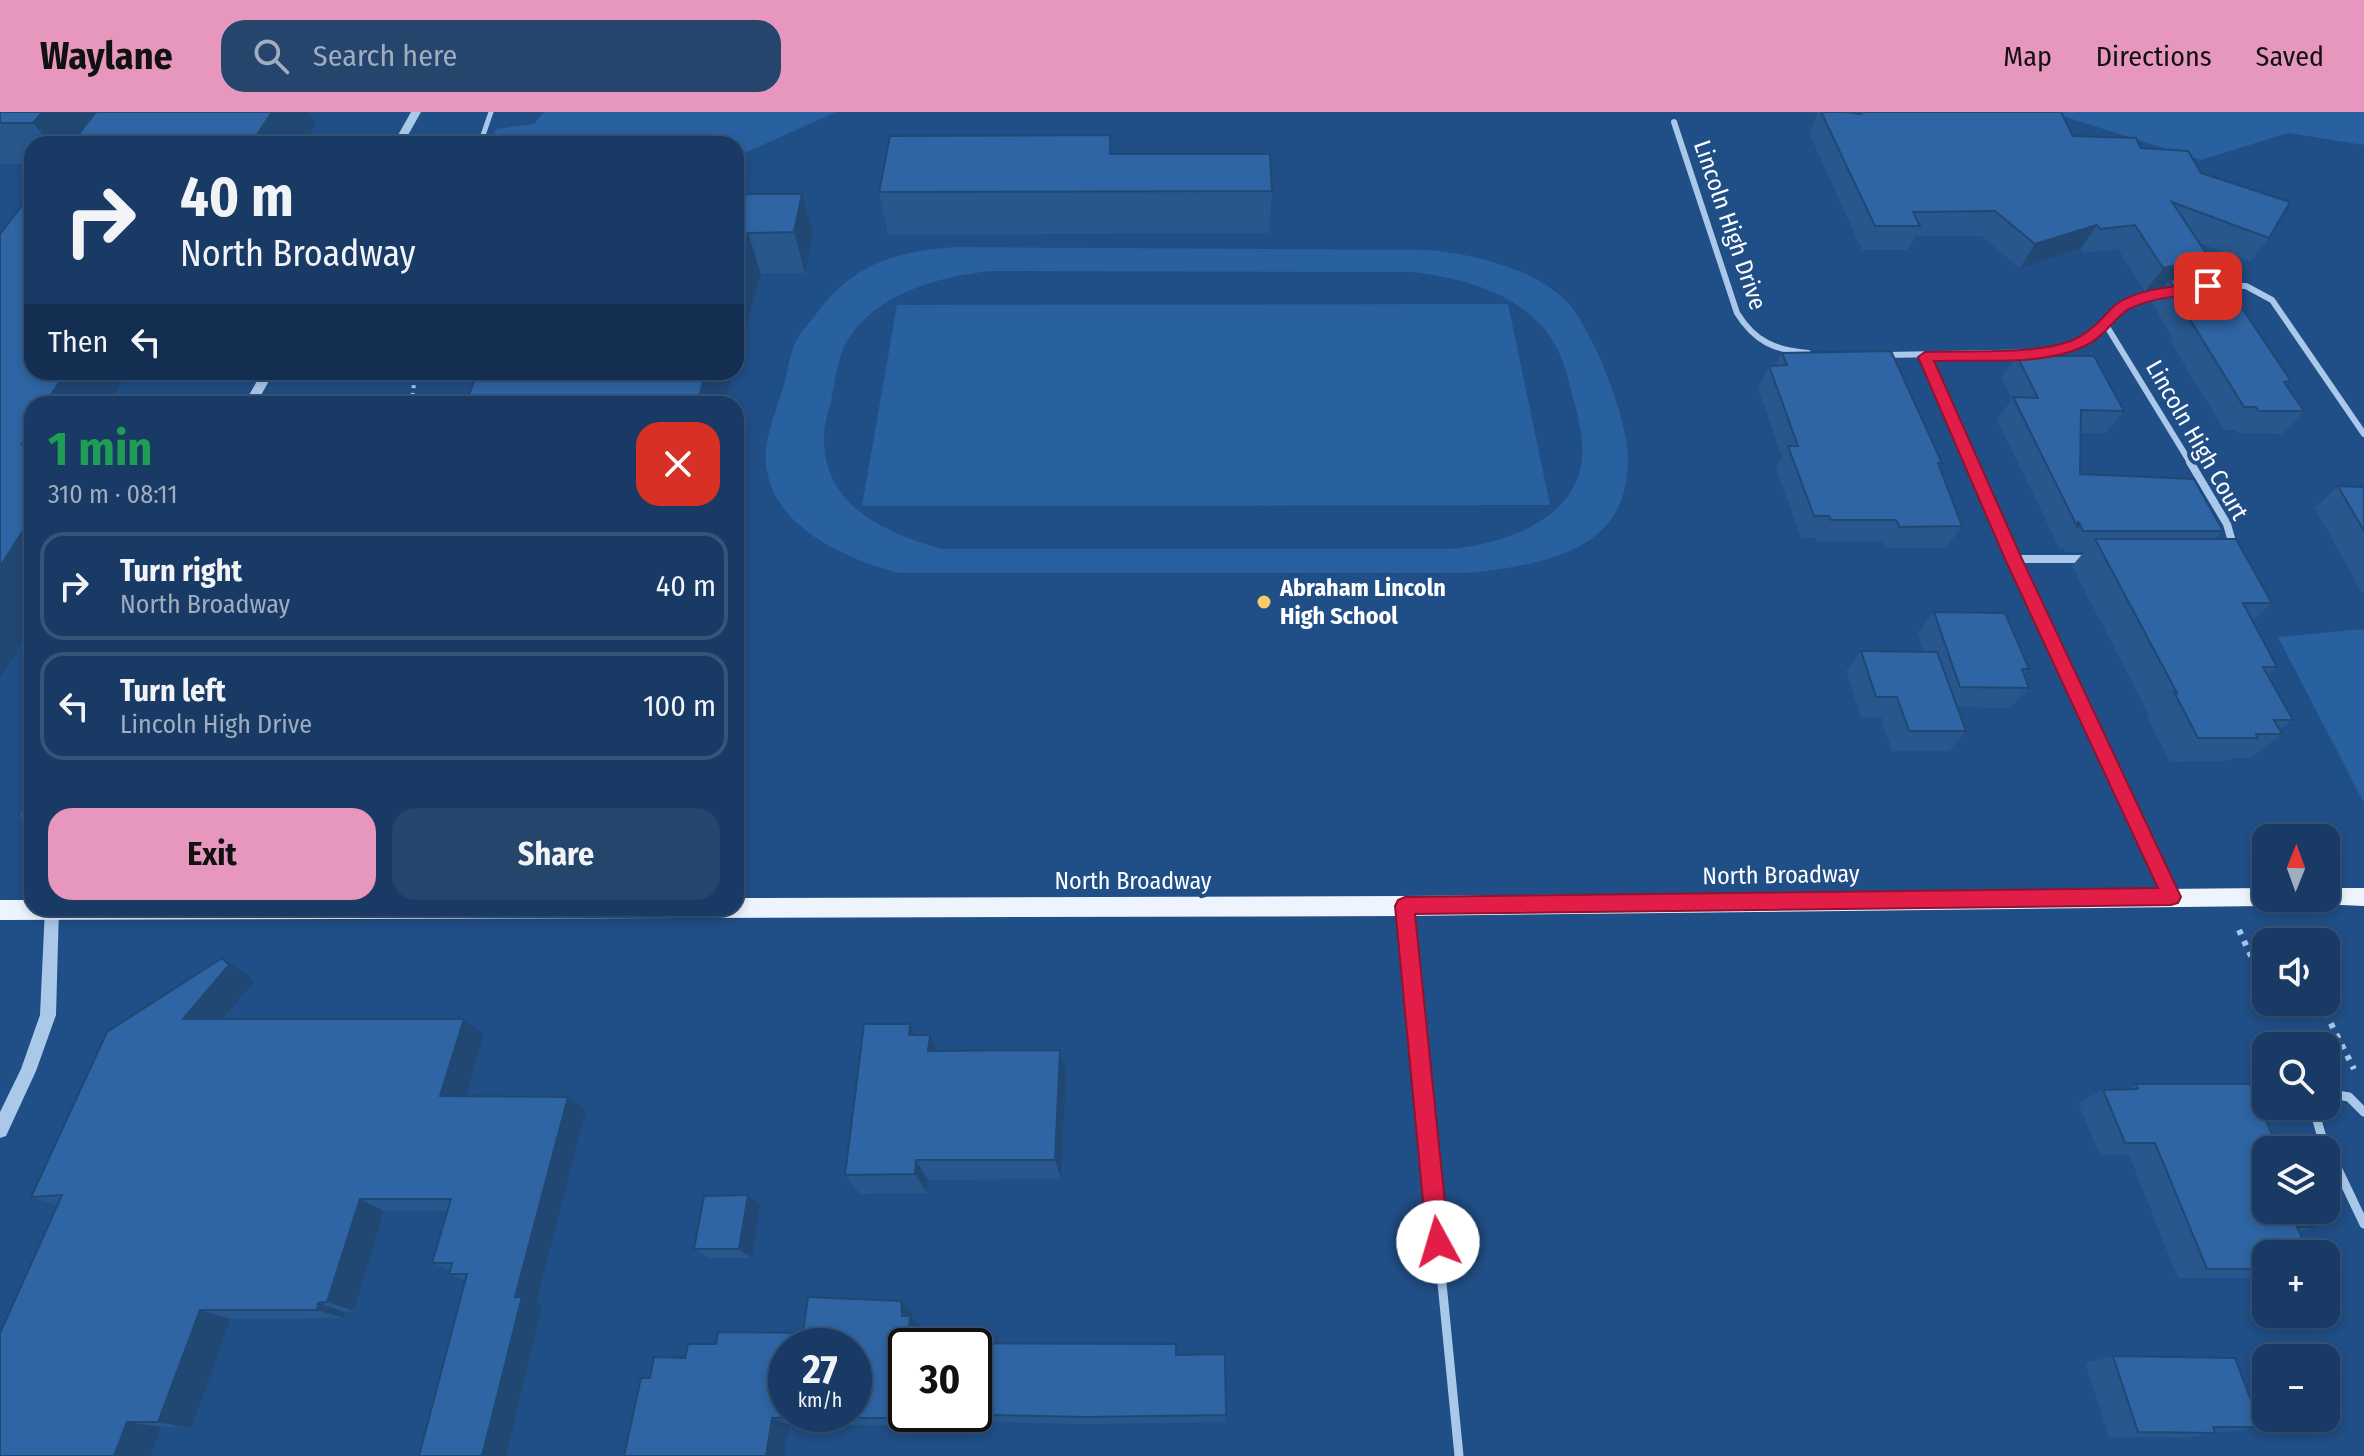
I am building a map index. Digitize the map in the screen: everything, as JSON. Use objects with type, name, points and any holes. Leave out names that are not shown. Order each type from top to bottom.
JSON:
[{"type":"main road","name":"North Broadway","points":[[744,907],[1405,906],[2252,897]]},
{"type":"main road","points":[[2340,897],[2364,897]]},
{"type":"main road","name":"North Broadway","points":[[0,910],[24,910]]},
{"type":"street","points":[[402,136],[416,112]]},
{"type":"street","name":"Lincoln High Drive","points":[[1674,122],[1737,313],[1749,335],[1769,348],[1819,353]]},
{"type":"street","points":[[2204,287],[2229,284],[2260,289],[2272,300],[2364,434]]},
{"type":"street","points":[[1880,355],[1925,357],[2044,352],[2081,342],[2106,325],[2121,307],[2178,290]]},
{"type":"street","name":"Lincoln High Court","points":[[2106,325],[2227,524],[2235,551],[2221,555]]},
{"type":"street","points":[[1925,357],[2013,559],[2171,897]]},
{"type":"street","points":[[2013,559],[2102,559]]},
{"type":"street","points":[[1405,906],[1459,1456]]},
{"type":"street","points":[[0,1130],[28,1071],[48,1015],[52,916]]},
{"type":"street","points":[[2340,1095],[2349,1097],[2364,1112]]},
{"type":"street","points":[[2317,1120],[2364,1224]]},
{"type":"lane","points":[[483,136],[491,112]]},
{"type":"path","points":[[2224,897],[2252,958]]},
{"type":"path","points":[[2327,1016],[2357,1075],[2349,1097]]},
{"type":"shaded area","points":[[544,112],[836,112],[744,153],[744,136],[494,136],[496,129],[534,124]]},
{"type":"shaded area","points":[[2050,112],[2364,112],[2364,145],[2288,133],[2201,160]]},
{"type":"shaded area","points":[[933,249],[1430,250],[1501,264],[1535,279],[1564,299],[1596,349],[1626,438],[1627,471],[1620,504],[1599,532],[1566,553],[1527,564],[1469,573],[899,573],[878,567],[815,537],[782,506],[772,487],[766,465],[768,436],[796,341],[828,299],[843,284],[876,264],[893,257]],"holes":[[[992,271],[1413,272],[1480,287],[1510,301],[1545,329],[1564,366],[1581,434],[1580,470],[1561,504],[1529,528],[1510,536],[1451,549],[942,549],[899,534],[861,513],[846,499],[826,461],[825,423],[847,341],[859,324],[892,299],[931,283]]]},
{"type":"shaded area","points":[[1508,304],[1550,505],[862,506],[897,305]]},
{"type":"shaded area","points":[[2364,629],[2364,803],[2278,637]]},
{"type":"building","points":[[0,112],[42,112],[33,123],[0,123]]},
{"type":"building","points":[[96,112],[272,112],[256,136],[77,136]]},
{"type":"building","points":[[1821,112],[2061,112],[2073,136],[2136,138],[2141,148],[2188,151],[2201,173],[2290,202],[2269,238],[2172,202],[2210,259],[2163,268],[2135,225],[2100,229],[2097,225],[2035,244],[1995,211],[1913,212],[1920,226],[1875,226]]},
{"type":"building","points":[[1110,135],[1110,154],[1270,154],[1272,191],[879,192],[890,136]]},
{"type":"building","points":[[744,194],[802,194],[794,232],[748,233],[744,246]]},
{"type":"building","points":[[24,203],[24,380],[61,380],[50,396],[24,396],[24,529],[0,567],[0,234]]},
{"type":"building","points":[[2217,271],[2291,381],[2284,382],[2304,411],[2258,411],[2256,407],[2244,407],[2169,280]]},
{"type":"building","points":[[1891,351],[1942,463],[1938,463],[1962,526],[1900,527],[1896,520],[1831,520],[1829,516],[1814,516],[1788,446],[1798,446],[1769,366],[1787,365],[1782,353]]},
{"type":"building","points":[[2017,356],[2094,356],[2124,411],[2081,410],[2080,474],[2194,479],[2223,531],[2083,531],[2078,521],[2078,528],[2013,397],[2038,398]]},
{"type":"building","points":[[475,380],[704,380],[699,396],[468,396]]},
{"type":"building","points":[[2338,486],[2364,487],[2364,531]]},
{"type":"building","points":[[2095,539],[2236,539],[2272,603],[2243,603],[2277,667],[2263,667],[2293,720],[2274,720],[2282,734],[2256,734],[2258,738],[2198,738]]},
{"type":"building","points":[[1934,612],[2005,613],[2029,669],[2022,669],[2029,688],[1960,687]]},
{"type":"building","points":[[1861,651],[1937,652],[1966,731],[1909,731],[1897,697],[1876,697]]},
{"type":"building","points":[[222,958],[229,965],[183,1019],[464,1019],[440,1096],[568,1097],[515,1297],[522,1297],[482,1456],[419,1456],[467,1274],[449,1274],[452,1263],[432,1263],[451,1199],[360,1199],[327,1302],[318,1303],[317,1310],[200,1310],[158,1422],[127,1422],[114,1456],[0,1456],[0,1333],[62,1195],[31,1197],[107,1032]]},
{"type":"building","points":[[864,1024],[910,1024],[909,1035],[930,1035],[928,1051],[1060,1050],[1055,1160],[916,1160],[915,1174],[845,1175]]},
{"type":"building","points":[[2136,1084],[2250,1084],[2252,1120],[2266,1120],[2273,1136],[2252,1136],[2252,1224],[2313,1224],[2314,1227],[2297,1227],[2303,1240],[2252,1240],[2252,1269],[2207,1269],[2155,1143],[2125,1143],[2103,1090],[2138,1089]]},
{"type":"building","points":[[748,1195],[739,1249],[694,1249],[704,1196]]},
{"type":"building","points":[[808,1297],[901,1301],[902,1316],[910,1316],[909,1328],[888,1328],[888,1418],[872,1418],[872,1328],[804,1328]]},
{"type":"building","points":[[718,1332],[768,1333],[770,1432],[766,1456],[624,1456],[641,1378],[650,1378],[654,1357],[685,1358],[688,1344],[716,1344]]},
{"type":"building","points":[[992,1343],[1176,1344],[1176,1355],[1225,1354],[1226,1415],[992,1415]]},
{"type":"building","points":[[2113,1356],[2235,1358],[2252,1403],[2252,1427],[2213,1427],[2215,1433],[2138,1432]]},
{"type":"place","name":"Abraham Lincoln High School","points":[[1264,602]]},
{"type":"route","points":[[1438,1242],[1405,906],[2171,897],[2013,559],[1925,357],[2044,352],[2081,342],[2106,325],[2121,307],[2165,292],[2208,286]]}]
